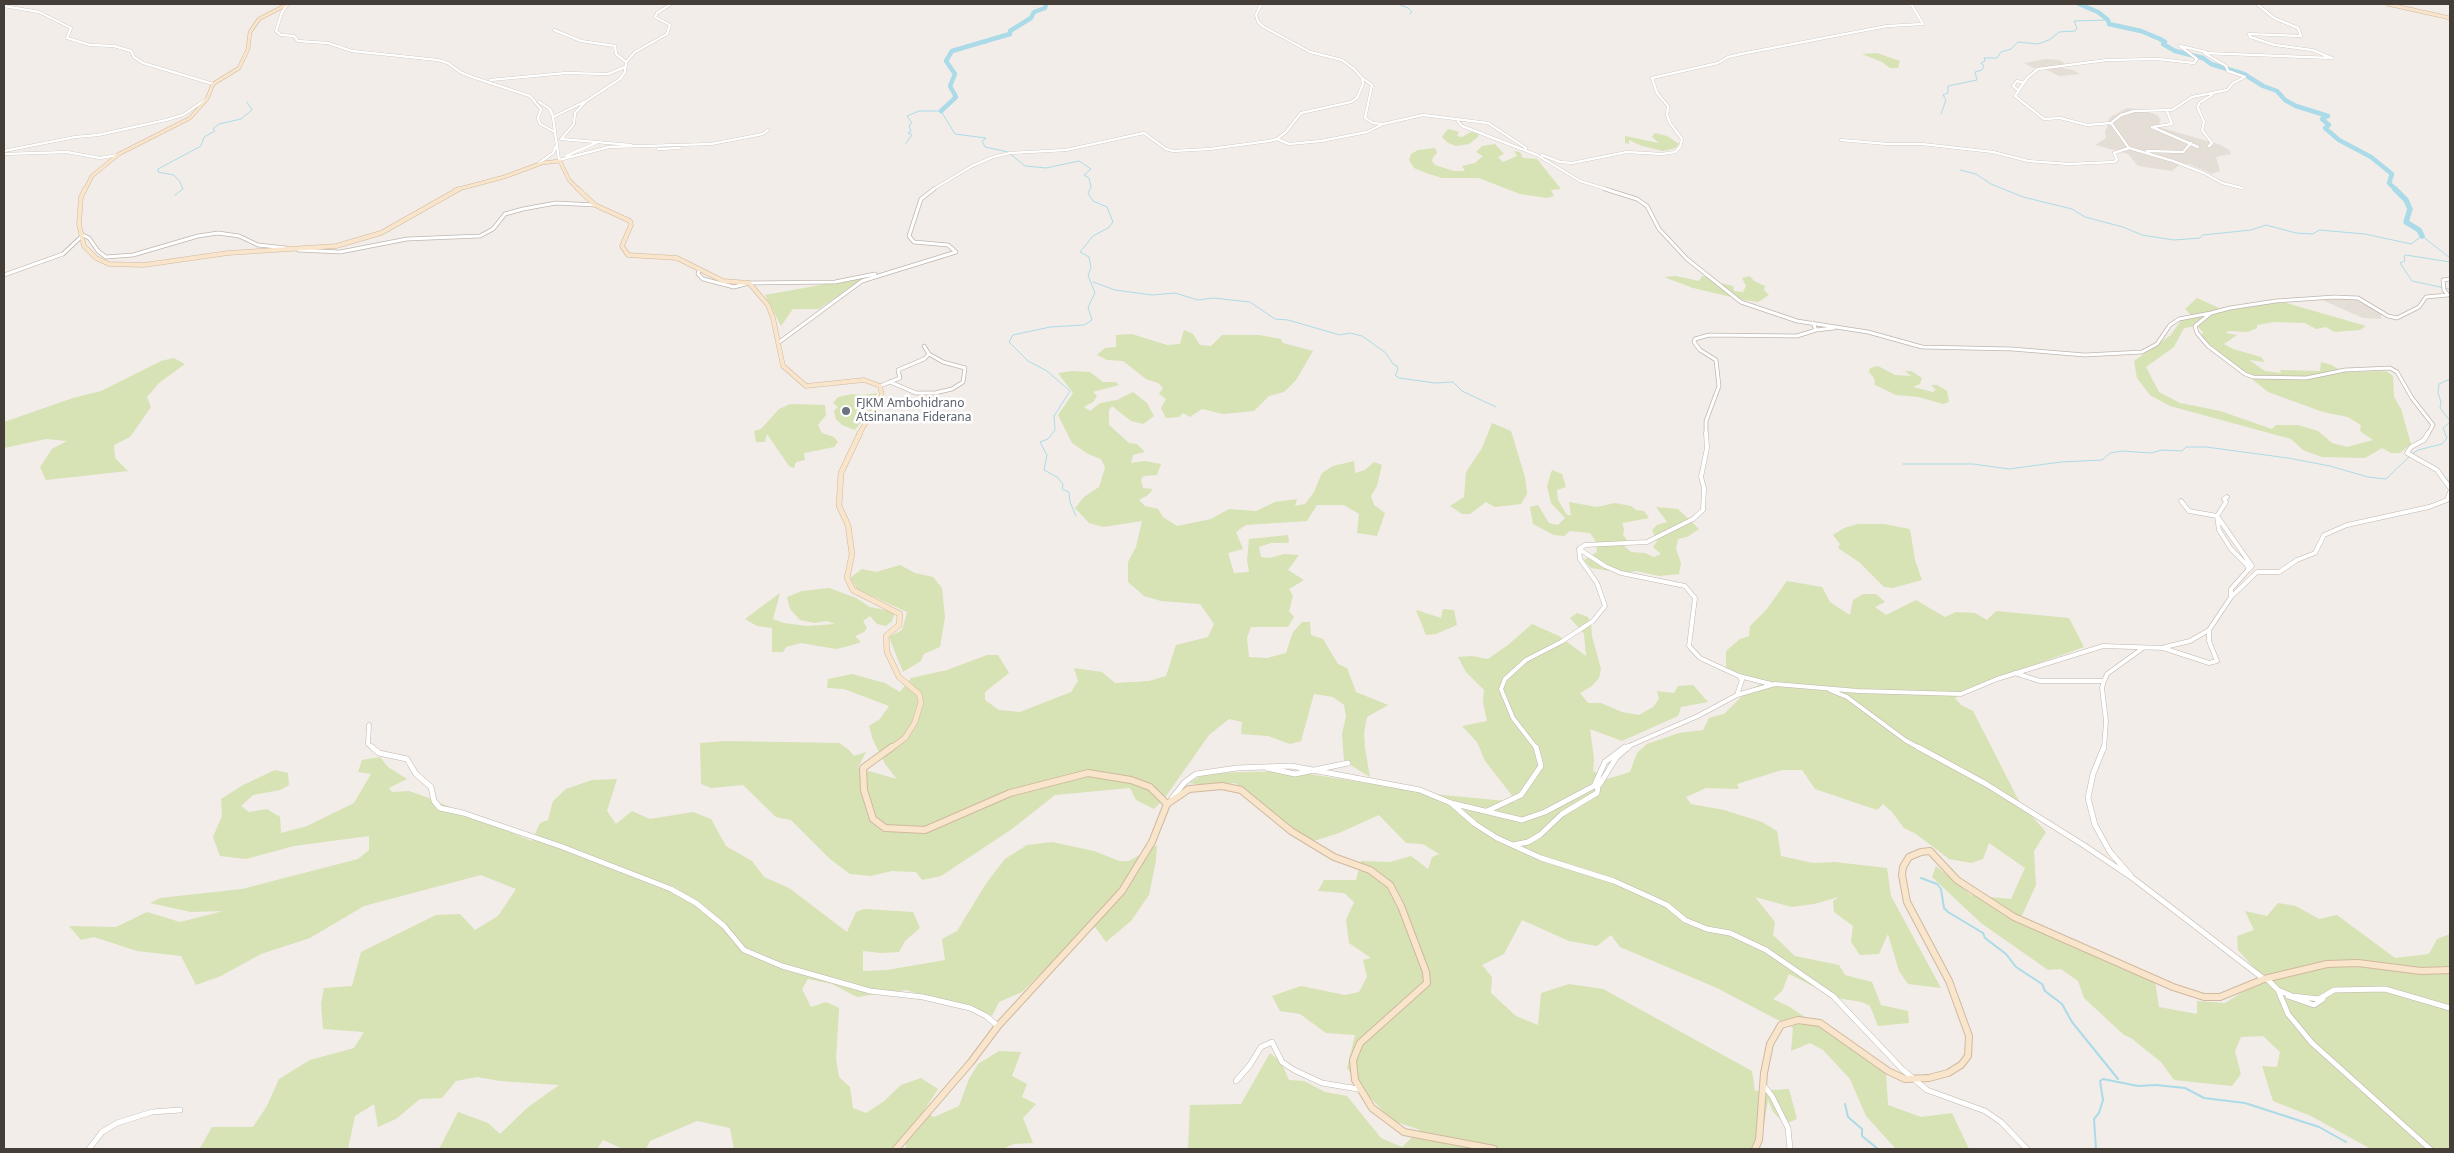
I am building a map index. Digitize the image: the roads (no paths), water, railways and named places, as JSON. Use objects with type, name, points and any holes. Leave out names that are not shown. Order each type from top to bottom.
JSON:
[{"type":"street","points":[[288,4],[287,8],[282,12],[276,31],[281,35],[294,36],[298,41],[328,44],[352,51],[438,60],[448,63],[466,75],[530,96],[548,107],[553,117],[559,160],[570,180],[595,205],[630,221],[632,225],[622,246],[628,255],[678,258],[723,281],[749,283],[835,282],[909,268],[956,252],[948,245],[914,242],[908,236],[920,201],[941,183],[972,166],[998,155],[1066,150],[1116,137],[1144,133],[1166,148],[1173,150],[1210,149],[1277,139],[1286,132],[1301,113],[1351,102],[1357,98],[1363,84],[1362,78]]},
{"type":"street","points":[[288,4],[259,19],[250,32],[248,49],[239,68],[213,84],[207,99],[185,122],[120,154],[92,176],[82,197],[79,224],[84,246],[96,258],[109,264],[144,264],[228,254],[327,248],[381,233],[455,190],[535,166],[609,148],[712,144],[764,134],[768,130]]},
{"type":"street","points":[[535,166],[553,153],[557,142],[573,126],[575,113],[586,101],[620,79],[626,62],[635,52],[668,34],[670,25],[655,17],[657,13],[670,4]]},
{"type":"street","points":[[1260,4],[1256,15],[1258,22],[1264,27],[1306,50],[1342,60],[1372,85],[1365,118],[1373,123],[1383,124]]},
{"type":"street","points":[[1277,139],[1289,144],[1321,141],[1367,132],[1383,124],[1423,115],[1488,123],[1526,148],[1560,162],[1579,162],[1628,152],[1668,154],[1680,147],[1682,139],[1670,123],[1667,115],[1668,106],[1657,93],[1652,78],[1718,63],[1746,53],[1887,26],[1923,24],[1911,4]]},
{"type":"street","points":[[2206,52],[2204,53],[2229,70],[2246,78],[2233,83],[2227,90],[2192,97],[2167,111],[2128,112],[2111,123],[2087,125],[2060,118],[2044,119],[2015,96],[2018,90],[2038,69],[2068,64],[2155,59],[2194,63],[2197,59],[2180,46],[2206,52],[2332,58],[2312,50],[2283,47],[2250,37],[2249,34],[2301,36],[2302,32],[2298,28],[2274,18],[2257,4]]},
{"type":"street","points":[[2387,4],[2450,18]]},
{"type":"street","points":[[4,6],[38,12],[71,28],[68,38],[78,42],[90,45],[114,46],[131,51],[134,57],[143,63],[213,84]]},
{"type":"street","points":[[554,30],[581,40],[615,46],[616,54],[626,62]]},
{"type":"street","points":[[488,81],[566,73],[608,74],[625,67]]},
{"type":"street","points":[[2018,90],[2013,86],[2017,81],[2024,83]]},
{"type":"street","points":[[553,117],[581,102],[592,91],[606,87]]},
{"type":"street","points":[[2209,146],[2212,143],[2202,130],[2204,122],[2198,108],[2199,103],[2216,92]]},
{"type":"street","points":[[4,152],[75,137],[98,135],[166,120],[184,115],[207,99]]},
{"type":"street","points":[[581,102],[586,101]]},
{"type":"street","points":[[537,102],[541,110],[538,118],[540,124],[555,131]]},
{"type":"street","points":[[2167,111],[2172,124],[2152,127],[2198,147]]},
{"type":"street","points":[[1457,120],[1462,126],[1537,155],[1580,181],[1637,199],[1647,206],[1659,229],[1688,259],[1707,273],[1715,284],[1741,302],[1797,321],[1868,332],[1922,346],[2012,349],[2065,355],[2104,355],[2142,352],[2157,344],[2170,325],[2179,319],[2267,302],[2348,297],[2368,302],[2388,316],[2397,318],[2419,306],[2426,297],[2448,295],[2444,291],[2443,280],[2450,279]]},
{"type":"street","points":[[2111,123],[2129,148]]},
{"type":"street","points":[[562,139],[600,141],[647,147]]},
{"type":"street","points":[[1841,140],[1887,144],[1922,144],[1993,152],[2028,161],[2069,164],[2114,162],[2117,160],[2114,153],[2129,148],[2183,153],[2191,143]]},
{"type":"street","points":[[559,160],[600,141]]},
{"type":"street","points":[[2142,150],[2204,173],[2222,183],[2242,188]]},
{"type":"street","points":[[4,152],[67,152],[100,158],[120,154]]},
{"type":"street","points":[[100,158],[104,165]]},
{"type":"street","points":[[81,236],[89,238],[98,251],[106,257],[133,255],[198,236],[218,234],[239,236],[258,245],[340,252],[407,239],[480,236],[493,229],[505,214],[523,209],[556,203],[595,205]]},
{"type":"street","points":[[4,275],[63,254],[76,245],[81,236]]},
{"type":"street","points":[[778,343],[797,327],[862,282],[887,272]]},
{"type":"street","points":[[749,283],[768,305],[773,318],[783,366],[806,386],[864,380],[880,386],[900,378],[898,370],[924,359],[929,354]]},
{"type":"street","points":[[2444,291],[2450,295]]},
{"type":"street","points":[[2211,313],[2196,322],[2197,333],[2214,351],[2245,374],[2253,377],[2306,378],[2345,370],[2390,368],[2397,372],[2412,398],[2433,426],[2424,440],[2411,447],[2407,453],[2437,470],[2450,488]]},
{"type":"street","points":[[1813,323],[1816,330]]},
{"type":"street","points":[[1579,549],[1585,545],[1647,542],[1693,519],[1703,510],[1704,488],[1701,477],[1707,448],[1706,421],[1719,386],[1716,360],[1700,350],[1694,342],[1695,339],[1709,335],[1791,336],[1816,330],[1838,328]]},
{"type":"street","points":[[890,382],[916,393],[944,392],[963,382],[965,368],[944,362],[929,354],[924,346]]},
{"type":"street","points":[[880,386],[882,396],[856,440],[841,473],[839,506],[848,525],[852,554],[847,578],[853,590],[900,614],[899,624],[886,636],[887,652],[899,677],[919,694],[921,702],[914,722],[905,738],[862,768],[864,790],[873,819],[885,828],[925,830],[960,813],[1010,793],[1088,773],[1131,780],[1150,787],[1167,804]]},
{"type":"street","points":[[1579,549],[1605,566],[1628,576],[1685,586],[1696,598],[1690,626],[1690,646],[1700,658],[1739,676],[1775,684],[1828,689],[1961,694],[2015,674],[2103,646],[2163,648],[2177,646],[2190,641],[2209,630],[2231,597],[2257,572],[2279,572],[2297,560],[2315,553],[2324,535],[2347,525],[2429,507],[2447,500],[2450,492]]},
{"type":"street","points":[[2226,497],[2224,499],[2226,502],[2217,516],[2218,530],[2231,549],[2247,565],[2248,570]]},
{"type":"street","points":[[2181,502],[2189,511],[2217,516],[2252,566],[2231,589],[2231,597]]},
{"type":"street","points":[[1487,811],[1521,795],[1541,766],[1538,750],[1512,718],[1501,689],[1506,679],[1526,660],[1561,642],[1593,620],[1605,606],[1597,583],[1580,559],[1579,549]]},
{"type":"street","points":[[2163,648],[2209,663],[2217,661],[2209,640],[2209,630]]},
{"type":"street","points":[[2134,879],[2110,852],[2095,825],[2088,798],[2093,774],[2105,745],[2106,721],[2102,688],[2104,681],[2107,674],[2142,648]]},
{"type":"street","points":[[2015,674],[2040,681],[2104,681]]},
{"type":"street","points":[[1737,695],[1742,680],[1739,676]]},
{"type":"street","points":[[1513,845],[1528,842],[1540,835],[1562,814],[1597,793],[1600,782],[1616,758],[1633,744],[1698,716],[1737,695],[1775,684]]},
{"type":"street","points":[[1828,689],[1847,697],[1905,740],[1986,784],[2085,846],[2134,879],[2292,999],[2314,1005],[2334,990],[2385,989],[2406,994],[2437,1006],[2450,1008]]},
{"type":"street","points":[[369,725],[368,744],[379,753],[406,759],[416,774],[431,788],[434,800],[440,808],[463,813],[560,846],[671,889],[696,903],[724,926],[744,950],[782,966],[870,991],[923,997],[970,1008],[986,1016],[998,1026]]},
{"type":"street","points":[[896,1149],[971,1062],[998,1026],[1122,891],[1152,842],[1167,804],[1185,782],[1196,774],[1218,770],[1265,767],[1295,774],[1348,762]]},
{"type":"street","points":[[1313,771],[1420,790],[1451,803],[1522,820],[1545,812],[1600,782]]},
{"type":"street","points":[[1167,804],[1183,790],[1194,787],[1222,786],[1241,790],[1291,831],[1334,857],[1370,870],[1390,884],[1423,966],[1427,983],[1408,1002],[1372,1030],[1360,1043],[1353,1060],[1352,1069],[1358,1089],[1381,1116],[1404,1132],[1494,1149]]},
{"type":"street","points":[[1451,803],[1476,824],[1497,838],[1541,858],[1614,881],[1667,905],[1685,920],[1707,928],[1730,933],[1766,950],[1833,996],[1913,1079],[1927,1090],[1985,1111],[2001,1122],[2026,1149]]},
{"type":"street","points":[[1755,1149],[1760,1128],[1763,1086],[1770,1044],[1781,1025],[1798,1020],[1820,1023],[1888,1071],[1905,1079],[1929,1078],[1948,1073],[1964,1062],[1968,1056],[1969,1036],[1949,982],[1907,902],[1902,870],[1906,860],[1917,853],[1930,851],[1957,880],[2014,917],[2189,993],[2220,997],[2266,979],[2327,964],[2358,963],[2421,971],[2450,970]]},
{"type":"street","points":[[2278,990],[2288,1014],[2312,1043],[2382,1108],[2430,1149]]},
{"type":"street","points":[[1236,1081],[1250,1065],[1261,1047],[1268,1042],[1272,1042],[1282,1062],[1294,1070],[1322,1083],[1358,1089]]},
{"type":"street","points":[[1763,1086],[1772,1096],[1788,1128],[1790,1149]]},
{"type":"street","points":[[89,1149],[102,1132],[117,1123],[152,1112],[180,1110]]},
{"type":"waterway","points":[[941,111],[956,97],[950,86],[955,74],[946,61],[952,51],[1010,34],[1010,31],[1031,18],[1034,12],[1045,8],[1046,4]]},
{"type":"waterway","points":[[1398,4],[1408,8],[1412,12],[1410,14]]},
{"type":"waterway","points":[[2079,4],[2098,12],[2108,20],[2109,24],[2141,31],[2160,39],[2165,42],[2163,44],[2175,51],[2203,58],[2211,64],[2244,74],[2263,86],[2277,91],[2285,100],[2296,106],[2328,116],[2322,119],[2329,125],[2325,128],[2339,140],[2371,157],[2392,174],[2389,183],[2406,200],[2410,209],[2406,222],[2419,230],[2422,236]]},
{"type":"waterway","points":[[1941,114],[1946,100],[1943,95],[1948,93],[1948,86],[1977,80],[1975,72],[1982,70],[1984,66],[1981,63],[1985,61],[1984,58],[1997,58],[2001,52],[2011,49],[2018,42],[2038,44],[2049,40],[2059,32],[2075,31],[2077,28],[2074,21],[2108,20]]},
{"type":"waterway","points":[[175,195],[183,189],[180,182],[174,175],[158,172],[158,169],[201,146],[204,137],[215,131],[213,129],[219,124],[241,119],[252,110],[247,102]]},
{"type":"waterway","points":[[906,143],[912,135],[908,133],[911,131],[909,125],[912,123],[907,116],[919,111],[941,111],[955,134],[986,138],[982,141],[985,147],[1008,152],[1025,166],[1046,168],[1079,161],[1091,169],[1084,175],[1089,178],[1091,187],[1088,193],[1093,201],[1107,207],[1113,222],[1108,228],[1093,236],[1080,252],[1089,257],[1091,268],[1088,275],[1095,293],[1088,307],[1092,320],[1084,325],[1050,327],[1013,335],[1009,342],[1028,361],[1047,371],[1070,391],[1054,416],[1055,430],[1048,439],[1040,442],[1047,455],[1044,470],[1057,477],[1063,484],[1062,489],[1069,492],[1070,502],[1076,516]]},
{"type":"waterway","points":[[1960,170],[1976,174],[1991,184],[2023,197],[2072,209],[2085,217],[2123,227],[2142,235],[2174,240],[2200,238],[2203,235],[2251,230],[2266,225],[2296,233],[2313,234],[2319,230],[2365,234],[2411,244],[2422,236],[2450,258]]},
{"type":"waterway","points":[[2450,262],[2406,255],[2404,256],[2405,261],[2400,263],[2412,281],[2449,289],[2450,292]]},
{"type":"waterway","points":[[1093,282],[1115,290],[1152,295],[1175,293],[1198,300],[1213,298],[1250,302],[1275,319],[1288,320],[1340,335],[1350,333],[1362,336],[1386,353],[1393,364],[1397,366],[1398,370],[1395,375],[1399,378],[1435,383],[1453,382],[1462,391],[1496,407]]},
{"type":"waterway","points":[[2450,379],[2439,384],[2438,393],[2441,402],[2440,408],[2450,421]]},
{"type":"waterway","points":[[2412,454],[2418,450],[2442,444],[2447,438],[2443,428],[2450,422]]},
{"type":"waterway","points":[[1903,464],[1973,464],[2009,469],[2061,462],[2102,460],[2110,453],[2122,451],[2151,453],[2162,450],[2182,451],[2186,447],[2206,447],[2288,458],[2330,466],[2368,477],[2386,479],[2410,456]]},
{"type":"waterway","points":[[2439,470],[2450,483]]},
{"type":"waterway","points":[[1921,878],[1937,884],[1941,889],[1944,908],[1948,912],[1983,933],[1985,938],[2006,954],[2016,967],[2042,984],[2045,991],[2062,1004],[2072,1022],[2118,1079]]},
{"type":"waterway","points":[[2096,1149],[2094,1119],[2099,1113],[2103,1100],[2100,1081],[2103,1079],[2138,1086],[2156,1085],[2185,1088],[2204,1098],[2245,1103],[2319,1127],[2346,1142]]},
{"type":"waterway","points":[[1845,1104],[1848,1117],[1862,1129],[1862,1136],[1878,1149]]},
{"type":"place","name":"FJKM Ambohidrano Atsinanana Fiderana","points":[[846,411]]}]
